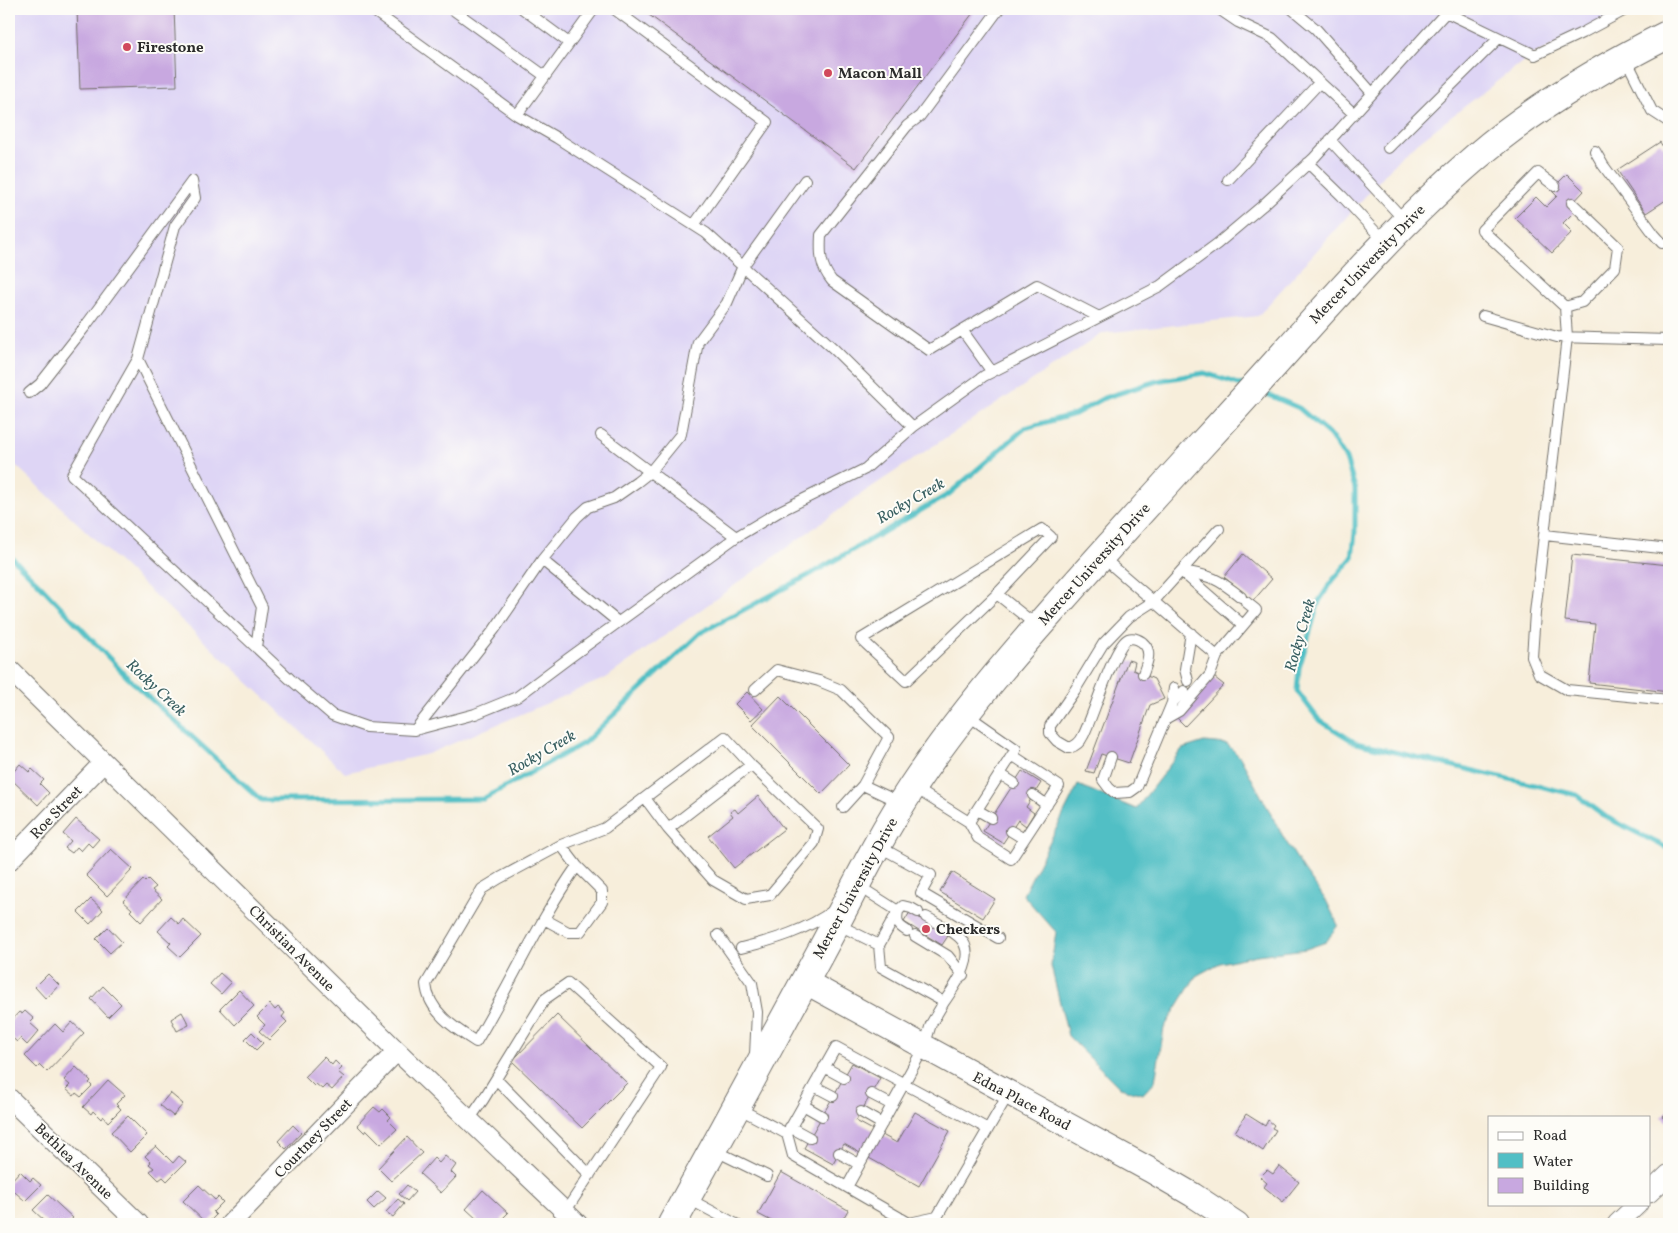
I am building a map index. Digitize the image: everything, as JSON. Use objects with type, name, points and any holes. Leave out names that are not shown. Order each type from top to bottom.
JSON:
[{"type":"main road","name":"Mercer University Drive","points":[[672,1224],[878,845],[907,795],[964,713],[1038,626],[1313,319],[1406,222],[1479,154],[1542,107],[1625,56],[1669,34]]},
{"type":"street","name":"Christian Avenue","points":[[9,670],[397,1052],[571,1218]]},
{"type":"street","name":"Roe Street","points":[[9,861],[103,763]]},
{"type":"street","name":"Edna Place Road","points":[[804,982],[1150,1170],[1237,1224]]},
{"type":"street","name":"Courtney Street","points":[[230,1224],[397,1052]]},
{"type":"street","name":"Bethlea Avenue","points":[[9,1098],[138,1224]]},
{"type":"street","points":[[1650,1192],[1669,1174]]},
{"type":"street","points":[[1617,1224],[1636,1206]]},
{"type":"lane","points":[[371,9],[517,115],[557,138],[706,233],[834,349],[912,427]]},
{"type":"lane","points":[[452,9],[545,76]]},
{"type":"lane","points":[[523,9],[569,43]]},
{"type":"lane","points":[[517,115],[594,9]]},
{"type":"lane","points":[[614,9],[767,122],[694,225]]},
{"type":"lane","points":[[999,9],[920,116],[907,126],[821,235],[820,250],[824,270],[832,281],[929,350],[1037,285],[1099,317]]},
{"type":"lane","points":[[1219,9],[1238,22],[1272,38],[1354,114]]},
{"type":"lane","points":[[1292,9],[1316,29],[1372,93]]},
{"type":"lane","points":[[28,393],[40,384],[84,328],[192,181],[195,198],[175,226],[138,359],[72,475],[256,647],[332,715],[366,727],[415,730],[475,714],[517,697],[736,536],[780,511],[865,469],[912,427],[984,376],[1160,286],[1217,244],[1308,164],[1448,10],[1535,55],[1627,9]]},
{"type":"lane","points":[[1388,148],[1499,38]]},
{"type":"lane","points":[[1625,56],[1652,111],[1669,122]]},
{"type":"lane","points":[[1228,180],[1320,82]]},
{"type":"lane","points":[[1330,140],[1406,222]]},
{"type":"lane","points":[[1596,151],[1603,165],[1662,243]]},
{"type":"lane","points":[[1308,164],[1342,196],[1386,244]]},
{"type":"lane","points":[[1555,186],[1538,173],[1482,230],[1565,307],[1567,337],[1535,613],[1532,657],[1538,674],[1566,690],[1669,700]]},
{"type":"lane","points":[[415,730],[494,630],[542,560],[577,517],[588,507],[614,498],[651,471],[680,434],[698,342],[727,303],[743,266],[805,180]]},
{"type":"lane","points":[[1565,307],[1582,302],[1615,268],[1618,247],[1572,203]]},
{"type":"lane","points":[[1483,316],[1557,337],[1669,340]]},
{"type":"lane","points":[[962,330],[992,372]]},
{"type":"lane","points":[[138,359],[262,607],[256,647]]},
{"type":"lane","points":[[601,435],[736,536]]},
{"type":"lane","points":[[1042,529],[1051,537],[997,594],[906,681],[861,639],[1042,529]]},
{"type":"lane","points":[[1143,674],[1149,653],[1147,647],[1135,638],[1127,640],[1119,647],[1083,737],[1077,745],[1069,748],[1057,741],[1050,733],[1050,726],[1103,644],[1129,617],[1154,601],[1219,529]]},
{"type":"lane","points":[[1545,535],[1669,549]]},
{"type":"lane","points":[[1101,555],[1217,656]]},
{"type":"lane","points":[[542,560],[618,622]]},
{"type":"lane","points":[[1165,719],[1178,711],[1210,675],[1217,656],[1256,610],[1217,579],[1181,571]]},
{"type":"lane","points":[[1181,571],[1243,626]]},
{"type":"lane","points":[[997,594],[1038,626]]},
{"type":"lane","points":[[1184,676],[1191,632]]},
{"type":"lane","points":[[754,690],[777,670],[820,681],[841,690],[889,737],[863,785],[843,807]]},
{"type":"lane","points":[[1111,757],[1103,780],[1114,793],[1130,792],[1136,787],[1179,690]]},
{"type":"lane","points":[[964,713],[1016,749],[969,822]]},
{"type":"lane","points":[[577,866],[544,919],[517,967],[502,999],[476,1042],[454,1027],[431,1004],[427,995],[426,984],[482,889],[561,845],[605,828],[645,798],[725,738],[818,829],[814,843],[770,895],[746,899],[713,880],[668,829],[645,798]]},
{"type":"lane","points":[[863,785],[907,795],[969,822],[978,838],[1011,859],[1059,786],[1012,756]]},
{"type":"lane","points":[[668,829],[751,765]]},
{"type":"lane","points":[[1000,774],[1014,783]]},
{"type":"lane","points":[[1033,795],[1047,805]]},
{"type":"lane","points":[[977,810],[992,818]]},
{"type":"lane","points":[[1011,831],[1024,839]]},
{"type":"lane","points":[[544,919],[568,932],[580,932],[602,902],[602,891],[577,866],[561,845]]},
{"type":"lane","points":[[878,845],[931,875],[920,892],[998,938]]},
{"type":"lane","points":[[742,948],[772,941],[823,918],[853,892],[898,911]]},
{"type":"lane","points":[[847,1187],[924,1047],[931,1024],[963,975],[967,951],[960,938],[911,908],[904,906],[898,911],[879,945],[881,967],[944,1002]]},
{"type":"lane","points":[[898,911],[896,920],[899,926],[948,956],[963,975]]},
{"type":"lane","points":[[836,923],[879,945]]},
{"type":"lane","points":[[718,935],[752,983],[757,1012],[757,1042],[752,1079]]},
{"type":"lane","points":[[469,1120],[545,999],[568,983],[661,1067],[590,1175],[571,1218]]},
{"type":"lane","points":[[988,1129],[836,1047],[789,1131],[793,1156],[909,1224],[937,1217],[1009,1093]]},
{"type":"lane","points":[[824,1067],[844,1078]]},
{"type":"lane","points":[[496,1079],[590,1175]]},
{"type":"lane","points":[[814,1086],[833,1096]]},
{"type":"lane","points":[[871,1094],[892,1105]]},
{"type":"lane","points":[[803,1105],[822,1116]]},
{"type":"lane","points":[[737,1107],[789,1131],[810,1138]]},
{"type":"lane","points":[[861,1112],[882,1124]]},
{"type":"lane","points":[[713,1149],[767,1176]]},
{"type":"lane","points":[[839,1153],[859,1164]]},
{"type":"lane","points":[[686,1197],[736,1224]]},
{"type":"shaded area","points":[[9,9],[1631,9],[1530,56],[1403,154],[1258,316],[1103,333],[861,494],[606,678],[428,754],[345,773],[9,459]]},
{"type":"water","points":[[1204,742],[1227,744],[1240,757],[1285,840],[1327,902],[1338,925],[1326,942],[1306,949],[1257,955],[1220,963],[1196,976],[1164,1028],[1155,1081],[1143,1094],[1120,1088],[1068,1036],[1051,966],[1056,932],[1023,895],[1078,785],[1136,809],[1182,749]]},
{"type":"building","name":"Firestone","points":[[77,9],[174,9],[177,86],[80,89]]},
{"type":"building","name":"Macon Mall","points":[[641,9],[976,9],[856,168]]},
{"type":"building","points":[[1660,142],[1663,147],[1669,143],[1669,198],[1646,213],[1617,170]]},
{"type":"building","points":[[1567,174],[1584,191],[1570,206],[1575,211],[1563,223],[1572,232],[1552,253],[1515,218],[1536,197],[1546,207],[1557,196],[1551,190]]},
{"type":"building","points":[[1243,554],[1272,579],[1253,601],[1224,577]]},
{"type":"building","points":[[1572,555],[1669,565],[1669,692],[1589,683],[1595,624],[1565,621]]},
{"type":"building","points":[[1128,660],[1135,662],[1133,670],[1154,679],[1164,699],[1150,705],[1129,763],[1101,754],[1094,773],[1086,771]]},
{"type":"building","points":[[1214,677],[1224,685],[1185,726],[1177,718]]},
{"type":"building","points":[[747,692],[763,709],[751,720],[735,704]]},
{"type":"building","points":[[780,696],[849,765],[821,794],[752,725]]},
{"type":"building","points":[[20,764],[29,772],[32,769],[44,780],[40,784],[49,793],[38,805],[9,777]]},
{"type":"building","points":[[1022,771],[1041,783],[1026,807],[1034,813],[1026,826],[1018,820],[1003,843],[983,831]]},
{"type":"building","points":[[758,796],[784,829],[734,868],[708,836],[733,816],[730,812],[735,809],[738,813]]},
{"type":"building","points":[[76,819],[99,839],[92,847],[88,843],[81,851],[77,847],[72,853],[65,848],[71,841],[63,834]]},
{"type":"building","points":[[111,849],[133,869],[107,896],[86,875]]},
{"type":"building","points":[[952,872],[995,899],[983,918],[940,892]]},
{"type":"building","points":[[148,879],[156,887],[152,890],[162,899],[141,922],[130,911],[132,909],[123,901],[143,880],[145,882]]},
{"type":"building","points":[[91,899],[103,910],[90,924],[78,912]]},
{"type":"building","name":"Checkers","points":[[910,912],[948,936],[942,945],[904,922]]},
{"type":"building","points":[[171,917],[179,924],[183,919],[201,936],[180,957],[168,946],[171,943],[158,931]]},
{"type":"building","points":[[108,927],[122,942],[110,953],[96,939]]},
{"type":"building","points":[[220,973],[231,983],[221,994],[210,984]]},
{"type":"building","points":[[48,974],[59,985],[46,999],[35,987]]},
{"type":"building","points":[[103,986],[121,1004],[108,1017],[91,999]]},
{"type":"building","points":[[239,990],[254,1006],[235,1025],[220,1009]]},
{"type":"building","points":[[270,1004],[275,1010],[278,1007],[285,1013],[282,1017],[287,1022],[269,1040],[259,1031],[265,1025],[257,1017]]},
{"type":"building","points":[[25,1011],[34,1019],[30,1023],[39,1031],[27,1045],[20,1038],[17,1042],[9,1035],[12,1030],[9,1027],[9,1023],[19,1012],[22,1014]]},
{"type":"building","points":[[182,1012],[189,1025],[177,1031],[171,1019]]},
{"type":"building","points":[[557,1015],[627,1083],[582,1128],[512,1061]]},
{"type":"building","points":[[72,1022],[84,1033],[47,1072],[40,1065],[37,1068],[25,1056],[55,1024],[63,1032]]},
{"type":"building","points":[[252,1032],[263,1043],[256,1050],[245,1039]]},
{"type":"building","points":[[324,1057],[332,1065],[335,1061],[342,1068],[338,1072],[344,1077],[332,1090],[326,1085],[322,1089],[316,1084],[314,1086],[305,1077]]},
{"type":"building","points":[[852,1063],[880,1078],[856,1121],[897,1143],[915,1112],[950,1131],[919,1186],[844,1144],[833,1164],[804,1148]]},
{"type":"building","points":[[76,1067],[91,1081],[89,1083],[92,1086],[81,1097],[76,1093],[74,1096],[66,1089],[70,1085],[64,1080]]},
{"type":"building","points":[[108,1080],[125,1095],[116,1104],[121,1109],[108,1122],[103,1116],[101,1119],[93,1111],[91,1114],[83,1107]]},
{"type":"building","points":[[170,1093],[183,1104],[173,1116],[160,1105]]},
{"type":"building","points":[[374,1107],[380,1112],[383,1109],[391,1117],[388,1120],[397,1129],[381,1144],[367,1130],[365,1133],[357,1125]]},
{"type":"building","points":[[1669,1110],[1669,1124],[1662,1117]]},
{"type":"building","points":[[1246,1114],[1265,1126],[1268,1120],[1274,1125],[1272,1128],[1276,1130],[1263,1151],[1235,1132]]},
{"type":"building","points":[[128,1116],[147,1135],[130,1152],[111,1132]]},
{"type":"building","points":[[293,1125],[301,1133],[286,1149],[278,1141]]},
{"type":"building","points":[[407,1137],[422,1153],[391,1181],[378,1168]]},
{"type":"building","points":[[156,1146],[173,1163],[179,1156],[186,1162],[167,1181],[163,1177],[159,1180],[150,1171],[154,1168],[149,1164],[151,1162],[145,1156]]},
{"type":"building","points":[[445,1156],[456,1165],[451,1172],[456,1177],[441,1193],[420,1174],[434,1158],[439,1163]]},
{"type":"building","points":[[1279,1166],[1299,1182],[1283,1202],[1264,1187],[1267,1183],[1260,1177],[1267,1170],[1273,1174]]},
{"type":"building","points":[[20,1171],[30,1181],[33,1178],[41,1185],[25,1201],[15,1192],[9,1198],[9,1183]]},
{"type":"building","points":[[781,1172],[848,1210],[840,1224],[777,1224],[758,1214]]},
{"type":"building","points":[[199,1185],[215,1200],[218,1197],[223,1202],[213,1212],[216,1215],[207,1224],[183,1201]]},
{"type":"building","points":[[407,1185],[415,1192],[407,1201],[399,1194]]},
{"type":"building","points":[[483,1190],[508,1213],[501,1220],[506,1224],[474,1224],[478,1220],[466,1209]]},
{"type":"building","points":[[378,1191],[386,1198],[374,1209],[367,1202]]},
{"type":"building","points":[[48,1195],[73,1218],[67,1224],[48,1224],[33,1210]]},
{"type":"building","points":[[398,1199],[404,1204],[393,1217],[386,1212]]},
{"type":"waterway","name":"Rocky Creek","points":[[9,555],[128,678],[261,800],[483,799],[584,743],[700,633],[809,575],[949,494],[1025,428],[1075,414],[1104,398],[1157,381],[1204,373],[1245,386]]},
{"type":"waterway","name":"Rocky Creek","points":[[1262,392],[1299,408],[1330,435],[1346,459],[1355,488],[1355,533],[1352,558],[1333,580],[1319,601],[1299,668],[1297,691],[1319,720],[1356,743],[1577,795],[1606,817],[1669,849]]},
{"type":"place","name":"Firestone","points":[[127,47]]},
{"type":"place","name":"Macon Mall","points":[[828,73]]},
{"type":"place","name":"Checkers","points":[[926,929]]}]
